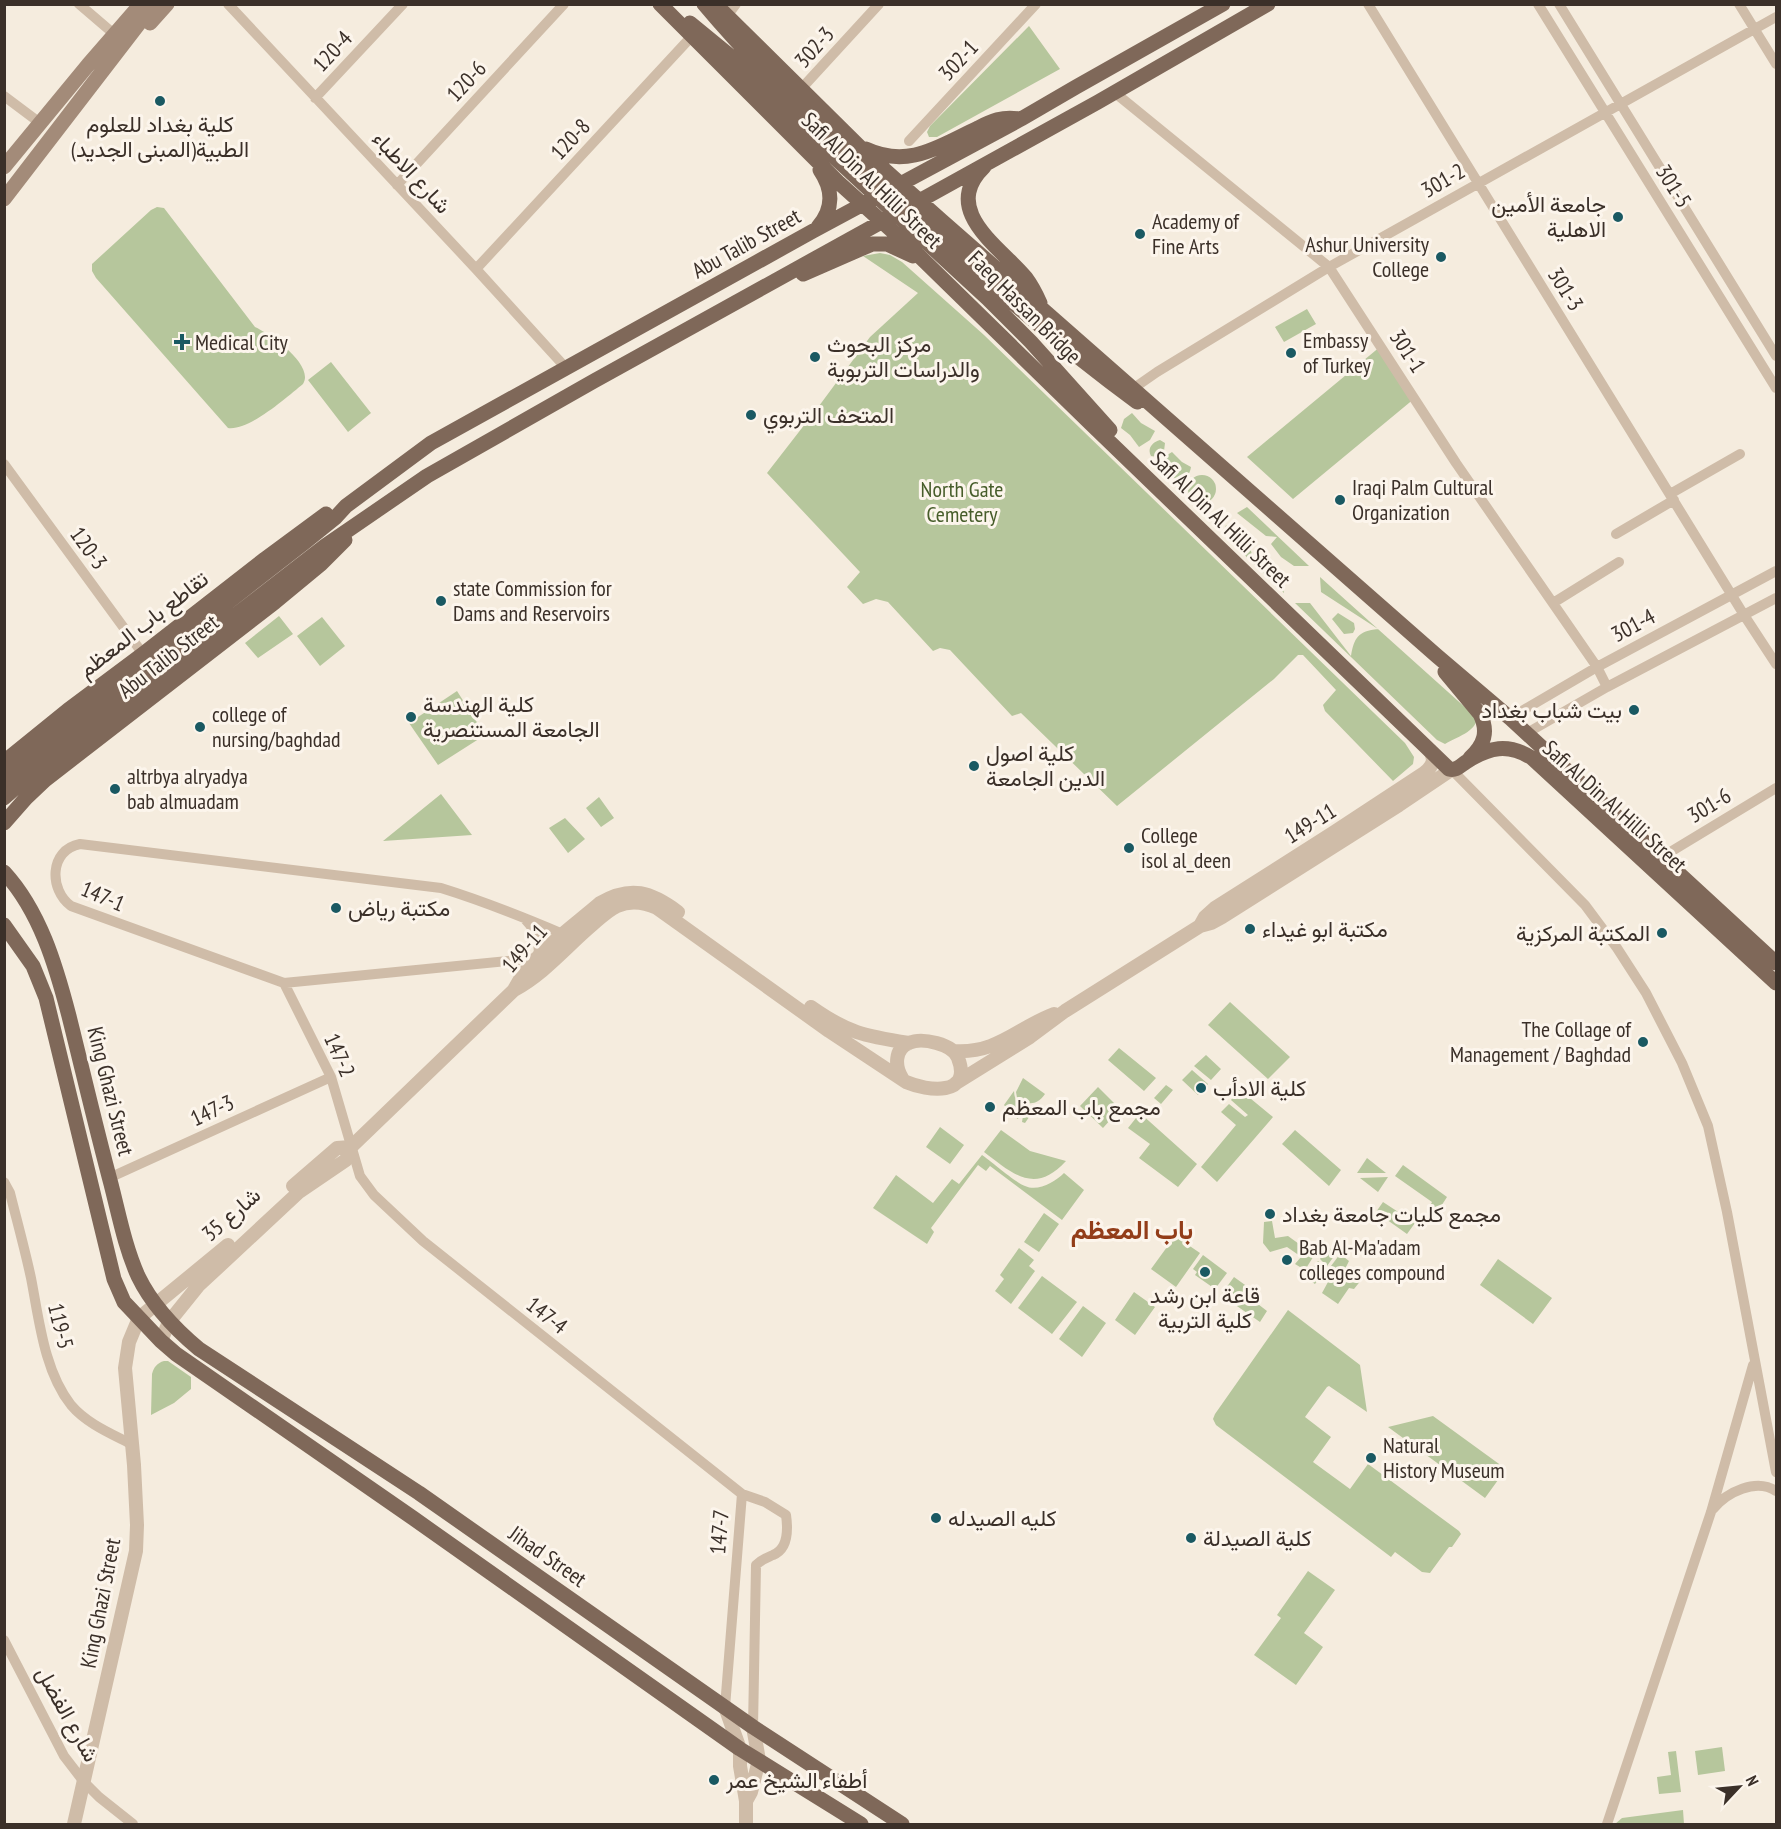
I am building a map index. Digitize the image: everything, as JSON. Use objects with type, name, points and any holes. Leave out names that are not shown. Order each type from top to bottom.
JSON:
[{"type":"main road","points":[[114,42],[132,4]]},
{"type":"main road","points":[[4,199],[141,4]]},
{"type":"main road","points":[[4,167],[40,123],[114,42],[154,4]]},
{"type":"main road","points":[[114,42],[141,32],[167,4]]},
{"type":"main road","name":"Safi Al Din Al Hilli Street","points":[[660,4],[693,31],[808,153],[910,247],[1430,752],[1456,768],[1483,753],[1500,748],[1514,749],[1532,758],[1776,983]]},
{"type":"main road","name":"Faeq Hassan Bridge","points":[[666,4],[693,31],[740,64],[832,155],[987,298],[1077,393],[1153,484]]},
{"type":"main road","name":"Abu Talib Street","points":[[310,548],[346,506],[431,443],[862,204],[1022,119],[1223,4]]},
{"type":"main road","name":"Abu Talib Street","points":[[310,548],[339,536],[359,524],[427,476],[1268,4]]},
{"type":"main road","name":"Safi Al Din Al Hilli Street","points":[[710,7],[731,10],[801,89],[901,184],[1527,733],[1776,963]]},
{"type":"main road","name":"Faeq Hassan Bridge","points":[[710,7],[749,55],[857,162],[995,289],[1096,373],[1191,440]]},
{"type":"main road","points":[[862,148],[889,157],[909,157],[930,151],[991,121],[1005,118],[1022,119]]},
{"type":"main road","points":[[838,182],[849,185],[863,179],[869,170],[869,159],[862,148]]},
{"type":"main road","points":[[808,153],[823,174],[831,200],[825,218],[813,231]]},
{"type":"main road","points":[[991,160],[979,172],[970,188],[971,214],[980,230],[1027,279],[1042,308]]},
{"type":"main road","points":[[910,247],[909,231],[915,222],[925,217],[941,220]]},
{"type":"main road","points":[[779,279],[808,272],[879,243],[896,248],[928,265]]},
{"type":"main road","points":[[510,400],[523,422]]},
{"type":"main road","name":"تقاطع باب المعظم","points":[[4,762],[68,710],[311,524],[328,513],[346,506]]},
{"type":"main road","name":"Abu Talib Street","points":[[4,823],[45,780],[321,564],[359,524]]},
{"type":"main road","points":[[4,779],[58,734],[310,548]]},
{"type":"main road","points":[[4,798],[310,548]]},
{"type":"main road","points":[[1437,656],[1443,669],[1484,722],[1484,740],[1480,748],[1456,768]]},
{"type":"main road","points":[[5,807],[20,804]]},
{"type":"main road","name":"King Ghazi Street","points":[[4,872],[18,887],[28,904],[60,979],[122,1228],[138,1276],[155,1305],[169,1322]]},
{"type":"main road","name":"King Ghazi Street","points":[[4,925],[33,966],[46,998],[114,1279],[124,1302],[160,1341]]},
{"type":"main road","name":"Jihad Street","points":[[169,1322],[199,1349],[419,1493],[753,1728],[902,1824]]},
{"type":"main road","name":"Jihad Street","points":[[160,1341],[740,1749],[861,1824]]},
{"type":"street","points":[[79,4],[114,42]]},
{"type":"street","name":"شارع الاطباء","points":[[228,4],[566,368]]},
{"type":"street","name":"120-4","points":[[315,98],[403,4]]},
{"type":"street","name":"120-6","points":[[397,185],[564,4]]},
{"type":"street","name":"302-3","points":[[801,89],[879,4]]},
{"type":"street","name":"302-1","points":[[909,141],[1036,4]]},
{"type":"street","name":"301-3","points":[[1368,4],[1776,664]]},
{"type":"street","name":"301-5","points":[[1538,4],[1776,388]]},
{"type":"street","name":"301-5","points":[[1559,4],[1776,356]]},
{"type":"street","points":[[1739,4],[1776,64]]},
{"type":"street","name":"301-2","points":[[1134,388],[1329,267],[1776,17]]},
{"type":"street","name":"120-8","points":[[476,269],[693,31]]},
{"type":"street","name":"301-1","points":[[1114,92],[1329,267],[1456,463],[1597,667],[1607,687]]},
{"type":"street","points":[[4,96],[40,123]]},
{"type":"street","points":[[1666,210],[1681,201]]},
{"type":"street","points":[[1724,304],[1739,295]]},
{"type":"street","points":[[1616,534],[1740,454]]},
{"type":"street","name":"120-3","points":[[4,464],[143,654]]},
{"type":"street","points":[[1553,603],[1619,562]]},
{"type":"street","name":"301-4","points":[[1510,718],[1597,667],[1776,571]]},
{"type":"street","name":"301-4","points":[[1527,733],[1607,687],[1776,598]]},
{"type":"street","name":"149-11","points":[[1200,926],[1205,917],[1215,908],[1334,834],[1424,773],[1432,764],[1433,758],[1430,752]]},
{"type":"street","points":[[1456,768],[1585,905],[1641,984],[1667,1030],[1708,1126],[1727,1212],[1776,1472]]},
{"type":"street","name":"149-11","points":[[956,1083],[1030,1037],[1065,1011],[1200,926],[1211,923],[1232,911],[1456,768]]},
{"type":"street","name":"301-6","points":[[1662,856],[1776,788]]},
{"type":"street","name":"147-1","points":[[538,958],[284,983],[71,906],[57,888],[55,874],[59,860],[68,850],[80,844],[441,888],[487,903],[563,934]]},
{"type":"street","name":"149-11","points":[[514,990],[524,973],[538,958],[600,903],[626,893],[635,892],[653,896],[662,900],[679,918],[830,1031],[881,1067],[902,1078]]},
{"type":"street","name":"149-11","points":[[514,990],[532,980],[606,913],[617,906],[631,902],[644,903],[679,918],[834,1023],[858,1034],[909,1043]]},
{"type":"street","points":[[524,918],[537,936],[538,958]]},
{"type":"street","name":"147-2","points":[[284,983],[331,1077],[351,1147]]},
{"type":"street","name":"شارع 35","points":[[139,1318],[307,1180],[346,1160],[351,1147],[514,990]]},
{"type":"street","name":"149-11","points":[[954,1051],[972,1052],[986,1048],[1045,1017],[1065,1011]]},
{"type":"street","points":[[932,1042],[954,1051],[961,1073],[956,1083],[945,1089],[918,1087],[902,1078],[896,1069],[896,1061],[909,1043],[932,1042]]},
{"type":"street","name":"147-3","points":[[109,1178],[331,1077]]},
{"type":"street","name":"147-4","points":[[351,1147],[357,1169],[365,1184],[423,1241],[742,1494]]},
{"type":"street","name":"شارع 35","points":[[160,1341],[169,1322],[186,1299],[307,1180]]},
{"type":"street","name":"119-5","points":[[4,1182],[10,1193],[43,1341],[54,1374],[72,1405],[99,1428],[133,1444]]},
{"type":"street","name":"King Ghazi Street","points":[[74,1824],[136,1551],[133,1444],[125,1368],[129,1342],[139,1318]]},
{"type":"street","points":[[1607,1824],[1711,1512],[1754,1362]]},
{"type":"street","points":[[1711,1512],[1721,1500],[1747,1487],[1771,1487],[1776,1491]]},
{"type":"street","name":"147-7","points":[[725,1707],[742,1494],[765,1502],[786,1515],[788,1531],[785,1541],[776,1554],[763,1558],[756,1565],[753,1728]]},
{"type":"street","name":"شارع الفضل","points":[[4,1640],[64,1756],[99,1797],[133,1824]]},
{"type":"street","points":[[725,1707],[740,1749],[740,1766],[746,1801],[746,1824]]},
{"type":"street","points":[[746,1801],[751,1792],[759,1760],[753,1728]]},
{"type":"green space","points":[[1029,26],[1060,69],[937,137],[929,137],[927,132],[930,126]]},
{"type":"green space","points":[[157,207],[164,208],[255,327],[280,343],[303,368],[305,376],[303,384],[257,419],[237,428],[228,428],[92,271],[92,264]]},
{"type":"green space","name":"North Gate Cemetery","points":[[880,253],[890,255],[902,262],[984,335],[1405,743],[1414,757],[1413,764],[1393,781],[1325,711],[1323,705],[1336,690],[1303,655],[1298,655],[1274,679],[1117,806],[1021,713],[1012,716],[950,650],[940,648],[933,651],[888,602],[876,599],[863,604],[847,587],[860,572],[767,473],[870,337],[918,293],[863,256]]},
{"type":"green space","points":[[1307,309],[1316,324],[1284,342],[1275,327]]},
{"type":"green space","points":[[1381,346],[1415,398],[1293,499],[1247,457]]},
{"type":"green space","points":[[331,362],[371,413],[348,432],[308,380]]},
{"type":"green space","points":[[1132,413],[1141,423],[1155,431],[1150,440],[1139,447],[1121,428],[1124,419]]},
{"type":"green space","points":[[1160,440],[1165,443],[1164,451],[1158,457],[1151,456],[1151,446]]},
{"type":"green space","points":[[1172,452],[1191,467],[1187,476],[1178,482],[1161,464],[1164,457]]},
{"type":"green space","points":[[1202,475],[1212,479],[1216,489],[1212,499],[1202,503],[1192,499],[1188,489],[1192,479]]},
{"type":"green space","points":[[1247,507],[1309,566],[1294,566],[1281,557],[1271,544],[1277,537],[1266,536],[1237,513]]},
{"type":"green space","points":[[1226,525],[1251,551],[1254,562],[1261,555],[1276,566],[1283,579],[1284,593],[1223,534]]},
{"type":"green space","points":[[1320,577],[1378,629],[1321,592]]},
{"type":"green space","points":[[1295,603],[1310,603],[1351,656],[1358,636],[1378,629],[1477,718],[1469,731],[1445,744],[1437,740]]},
{"type":"green space","points":[[1338,613],[1354,623],[1353,633],[1344,634],[1332,619]]},
{"type":"green space","points":[[279,616],[293,634],[258,658],[245,643]]},
{"type":"green space","points":[[322,617],[345,646],[320,666],[297,636]]},
{"type":"green space","points":[[457,691],[485,735],[438,765],[409,723]]},
{"type":"green space","points":[[441,794],[472,835],[383,841]]},
{"type":"green space","points":[[599,797],[614,818],[601,827],[586,808]]},
{"type":"green space","points":[[565,818],[585,839],[568,853],[549,828]]},
{"type":"green space","points":[[1230,1002],[1290,1057],[1268,1079],[1208,1025]]},
{"type":"green space","points":[[1119,1048],[1156,1078],[1144,1091],[1108,1060]]},
{"type":"green space","points":[[1206,1055],[1221,1069],[1211,1080],[1194,1066]]},
{"type":"green space","points":[[1192,1070],[1208,1084],[1198,1095],[1182,1080]]},
{"type":"green space","points":[[1023,1078],[1045,1094],[1040,1100],[1018,1103],[1016,1092]]},
{"type":"green space","points":[[1166,1085],[1173,1090],[1161,1104],[1154,1098]]},
{"type":"green space","points":[[1098,1087],[1120,1109],[1103,1128],[1080,1106]]},
{"type":"green space","points":[[1239,1089],[1273,1117],[1217,1182],[1201,1167],[1236,1125],[1221,1112],[1229,1104],[1245,1117],[1248,1115],[1231,1100]]},
{"type":"green space","points":[[1014,1091],[1019,1112],[1018,1119],[1004,1105]]},
{"type":"green space","points":[[1025,1105],[1036,1107],[1025,1123],[1022,1122],[1023,1116],[1020,1108],[1024,1108]]},
{"type":"green space","points":[[1140,1113],[1197,1164],[1178,1187],[1139,1158],[1150,1144],[1128,1128]]},
{"type":"green space","points":[[940,1127],[964,1145],[950,1164],[926,1147]]},
{"type":"green space","points":[[1001,1130],[1030,1151],[1066,1161],[1044,1177],[1024,1178],[984,1152]]},
{"type":"green space","points":[[1295,1130],[1341,1170],[1329,1186],[1282,1144]]},
{"type":"green space","points":[[982,1155],[1021,1184],[1030,1188],[1046,1185],[1064,1173],[1084,1190],[1062,1220],[990,1166],[986,1171],[978,1165],[931,1228],[934,1232],[927,1244],[873,1208],[896,1175],[933,1203],[952,1179],[959,1184]]},
{"type":"green space","points":[[1367,1158],[1386,1173],[1357,1173]]},
{"type":"green space","points":[[1403,1165],[1447,1197],[1436,1214],[1428,1210],[1432,1202],[1395,1176]]},
{"type":"green space","points":[[1388,1177],[1378,1192],[1360,1178]]},
{"type":"green space","points":[[1383,1202],[1415,1223],[1407,1234],[1376,1212]]},
{"type":"green space","points":[[1044,1213],[1059,1224],[1039,1252],[1024,1242]]},
{"type":"green space","points":[[1272,1221],[1275,1238],[1288,1236],[1306,1249],[1300,1256],[1287,1247],[1270,1252],[1263,1243],[1264,1222]]},
{"type":"green space","points":[[1175,1236],[1200,1253],[1176,1287],[1151,1269]]},
{"type":"green space","points":[[1327,1247],[1337,1252],[1327,1266],[1320,1259]]},
{"type":"green space","points":[[1019,1248],[1034,1260],[1029,1266],[1035,1271],[1011,1304],[995,1291],[1004,1279],[1000,1275]]},
{"type":"green space","points":[[1307,1250],[1315,1254],[1305,1270],[1295,1264]]},
{"type":"green space","points":[[1340,1254],[1349,1261],[1346,1267],[1362,1279],[1354,1289],[1349,1288],[1338,1304],[1322,1293],[1328,1282],[1322,1278]]},
{"type":"green space","points":[[1203,1255],[1227,1273],[1215,1289],[1195,1275],[1197,1272],[1193,1269]]},
{"type":"green space","points":[[1498,1259],[1552,1298],[1533,1324],[1480,1285]]},
{"type":"green space","points":[[1318,1261],[1326,1268],[1315,1284],[1306,1278]]},
{"type":"green space","points":[[1042,1276],[1077,1302],[1052,1334],[1018,1308]]},
{"type":"green space","points":[[1234,1277],[1259,1295],[1254,1301],[1267,1311],[1260,1322],[1221,1295]]},
{"type":"green space","points":[[1134,1292],[1155,1307],[1135,1335],[1115,1320]]},
{"type":"green space","points":[[1083,1306],[1106,1323],[1082,1357],[1059,1339]]},
{"type":"green space","points":[[1288,1310],[1360,1365],[1367,1412],[1329,1386],[1305,1417],[1331,1437],[1313,1462],[1350,1489],[1368,1464],[1459,1531],[1461,1534],[1430,1573],[1422,1572],[1395,1552],[1391,1557],[1216,1425],[1213,1419],[1215,1414]]},
{"type":"green space","points":[[168,1361],[191,1377],[191,1389],[174,1403],[151,1415],[152,1374],[156,1366]]},
{"type":"green space","points":[[1433,1416],[1506,1469],[1485,1498],[1388,1427]]},
{"type":"green space","points":[[1308,1571],[1335,1590],[1304,1633],[1323,1647],[1296,1685],[1254,1655],[1281,1618],[1277,1615]]},
{"type":"green space","points":[[1722,1747],[1725,1771],[1698,1775],[1695,1751]]},
{"type":"green space","points":[[1676,1751],[1681,1792],[1659,1794],[1657,1777],[1671,1775],[1668,1752]]},
{"type":"green space","points":[[1683,1810],[1684,1824],[1615,1824],[1622,1818]]},
{"type":"place","name":"كلية بغداد للعلوم الطبية(المبنى الجديد)","points":[[160,101]]},
{"type":"place","name":"جامعة الأمين الاهلية","points":[[1618,217]]},
{"type":"place","name":"Academy of Fine Arts","points":[[1140,234]]},
{"type":"place","name":"Ashur University College","points":[[1441,257]]},
{"type":"place","name":"Medical City","points":[[182,342]]},
{"type":"place","name":"Embassy of Turkey","points":[[1291,353]]},
{"type":"place","name":"مركز البحوث والدراسات التربوية","points":[[815,357]]},
{"type":"place","name":"المتحف التربوي","points":[[751,415]]},
{"type":"place","name":"Iraqi Palm Cultural Organization","points":[[1340,500]]},
{"type":"place","name":"state Commission for Dams and Reservoirs","points":[[441,601]]},
{"type":"place","name":"بيت شباب بغداد","points":[[1634,710]]},
{"type":"place","name":"كلية الهندسة الجامعة المستنصرية","points":[[411,717]]},
{"type":"place","name":"college of nursing/baghdad","points":[[200,727]]},
{"type":"place","name":"كلية اصول الدين الجامعة","points":[[974,766]]},
{"type":"place","name":"altrbya alryadya bab almuadam","points":[[115,789]]},
{"type":"place","name":"College isol al_deen","points":[[1129,848]]},
{"type":"place","name":"مكتبة رياض","points":[[336,908]]},
{"type":"place","name":"مكتبة ابو غيداء","points":[[1250,929]]},
{"type":"place","name":"المكتبة المركزية","points":[[1662,933]]},
{"type":"place","name":"The Collage of Management / Baghdad","points":[[1643,1042]]},
{"type":"place","name":"كلية الادأب","points":[[1201,1088]]},
{"type":"place","name":"مجمع باب المعظم","points":[[990,1107]]},
{"type":"place","name":"مجمع كليات جامعة بغداد","points":[[1270,1214]]},
{"type":"place","name":"Bab Al-Ma'adam colleges compound","points":[[1287,1260]]},
{"type":"place","name":"قاعة ابن رشد كلية التربية","points":[[1205,1272]]},
{"type":"place","name":"Natural History Museum","points":[[1371,1458]]},
{"type":"place","name":"كليه الصيدله","points":[[936,1518]]},
{"type":"place","name":"كلية الصيدلة","points":[[1191,1538]]},
{"type":"place","name":"أطفاء الشيخ عمر","points":[[714,1780]]},
{"type":"district","name":"باب المعظم","points":[[1132,1230]]}]
